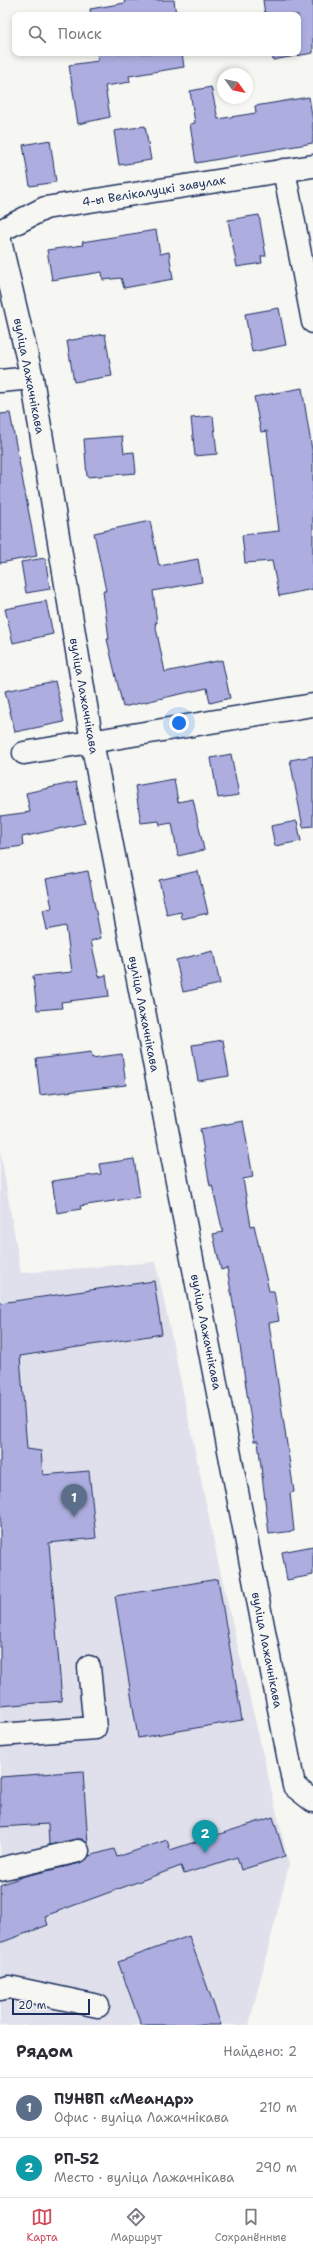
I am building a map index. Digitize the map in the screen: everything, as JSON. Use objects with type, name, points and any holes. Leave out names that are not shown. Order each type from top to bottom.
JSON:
[{"type":"street","name":"4-ы Велікалуцкі завулак","points":[[0,231],[45,208],[313,166]]},
{"type":"street","points":[[284,170],[313,322]]},
{"type":"street","name":"вуліца Лажачнікава","points":[[0,241],[32,378],[92,742],[294,1786],[313,1801]]},
{"type":"street","points":[[0,382],[32,378]]},
{"type":"street","points":[[24,753],[313,705]]},
{"type":"street","points":[[0,1735],[95,1728],[89,1667]]},
{"type":"street","points":[[0,1868],[78,1851]]},
{"type":"street","points":[[0,1988],[9,1987],[98,2006]]},
{"type":"shaded area","points":[[0,1149],[21,1273],[156,1262],[219,1566],[289,1865],[249,2025],[0,2025]]},
{"type":"building","points":[[124,0],[174,0],[176,12],[90,12],[90,9],[125,3]]},
{"type":"building","points":[[263,0],[313,0],[313,53],[301,55],[301,12],[265,12]]},
{"type":"building","points":[[97,56],[182,56],[184,67],[129,76],[130,82],[105,86],[110,117],[78,124],[69,65],[98,61]]},
{"type":"building","points":[[272,56],[296,56],[273,60]]},
{"type":"building","points":[[211,87],[218,119],[256,113],[255,106],[309,97],[313,121],[313,143],[196,163],[190,124],[195,123],[190,91]]},
{"type":"building","points":[[145,126],[151,160],[119,165],[114,131]]},
{"type":"building","points":[[50,140],[56,182],[30,186],[23,145]]},
{"type":"building","points":[[259,215],[266,256],[261,256],[262,263],[237,267],[228,220]]},
{"type":"building","points":[[156,230],[160,254],[169,252],[173,279],[124,288],[121,278],[103,280],[102,272],[52,280],[47,250],[83,245],[82,242]]},
{"type":"building","points":[[279,308],[286,345],[252,352],[245,314]]},
{"type":"building","points":[[105,334],[112,376],[74,382],[67,341]]},
{"type":"building","points":[[302,388],[313,456],[313,589],[279,596],[272,561],[245,563],[242,535],[279,531],[267,431],[261,432],[254,397]]},
{"type":"building","points":[[10,413],[37,556],[0,563],[0,414]]},
{"type":"building","points":[[213,416],[217,454],[195,456],[191,418]]},
{"type":"building","points":[[122,436],[124,453],[134,452],[136,473],[87,477],[84,439]]},
{"type":"building","points":[[150,521],[159,566],[198,559],[202,582],[153,591],[157,623],[155,623],[165,672],[222,660],[230,698],[210,703],[207,688],[123,707],[107,639],[109,639],[103,591],[106,591],[94,533]]},
{"type":"building","points":[[45,558],[50,589],[26,593],[21,562]]},
{"type":"building","points":[[46,601],[53,634],[13,643],[5,609]]},
{"type":"building","points":[[55,681],[64,722],[15,732],[5,691]]},
{"type":"building","points":[[231,754],[239,795],[218,798],[211,758]]},
{"type":"building","points":[[313,756],[313,826],[303,827],[290,760]]},
{"type":"building","points":[[174,779],[178,802],[193,799],[204,850],[178,856],[172,823],[160,825],[159,821],[141,823],[135,786]]},
{"type":"building","points":[[76,782],[85,823],[22,837],[23,846],[0,849],[0,816],[30,812],[26,793]]},
{"type":"building","points":[[297,821],[301,841],[275,846],[271,826]]},
{"type":"building","points":[[88,871],[101,938],[91,941],[99,977],[106,975],[109,996],[61,1002],[62,1008],[37,1010],[33,976],[72,972],[66,926],[47,930],[43,910],[52,908],[46,879]]},
{"type":"building","points":[[198,871],[208,913],[182,919],[181,912],[167,915],[159,880]]},
{"type":"building","points":[[213,951],[220,984],[183,992],[176,960]]},
{"type":"building","points":[[223,1040],[229,1076],[198,1081],[192,1045]]},
{"type":"building","points":[[91,1052],[92,1058],[122,1054],[126,1085],[40,1095],[36,1059]]},
{"type":"building","points":[[243,1121],[253,1177],[243,1179],[251,1226],[254,1225],[269,1291],[274,1291],[279,1321],[269,1323],[294,1492],[290,1493],[294,1531],[269,1534],[258,1441],[254,1441],[227,1268],[221,1270],[213,1234],[223,1232],[212,1185],[210,1186],[200,1129]]},
{"type":"building","points":[[134,1159],[140,1197],[80,1206],[81,1209],[57,1213],[52,1181],[101,1174],[99,1164]]},
{"type":"building","points":[[154,1281],[162,1334],[20,1356],[27,1449],[41,1451],[43,1475],[89,1471],[96,1538],[49,1543],[62,1701],[0,1706],[0,1303]]},
{"type":"building","points":[[313,1546],[313,1575],[287,1580],[282,1552]]},
{"type":"building","points":[[218,1579],[242,1720],[138,1738],[115,1596]]},
{"type":"building","points":[[83,1771],[88,1844],[82,1839],[76,1839],[49,1845],[48,1824],[0,1827],[0,1777]]},
{"type":"building","points":[[273,1817],[285,1856],[241,1870],[237,1857],[184,1874],[181,1866],[45,1916],[48,1925],[0,1943],[0,1885],[25,1876],[81,1863],[89,1856],[114,1849],[117,1857],[167,1840],[170,1850]]},
{"type":"building","points":[[189,1936],[221,2025],[141,2025],[118,1962]]},
{"type":"place","name":"ПУНВП «Меандр»","points":[[74,1517]]},
{"type":"place","name":"РП-52","points":[[205,1853]]}]
